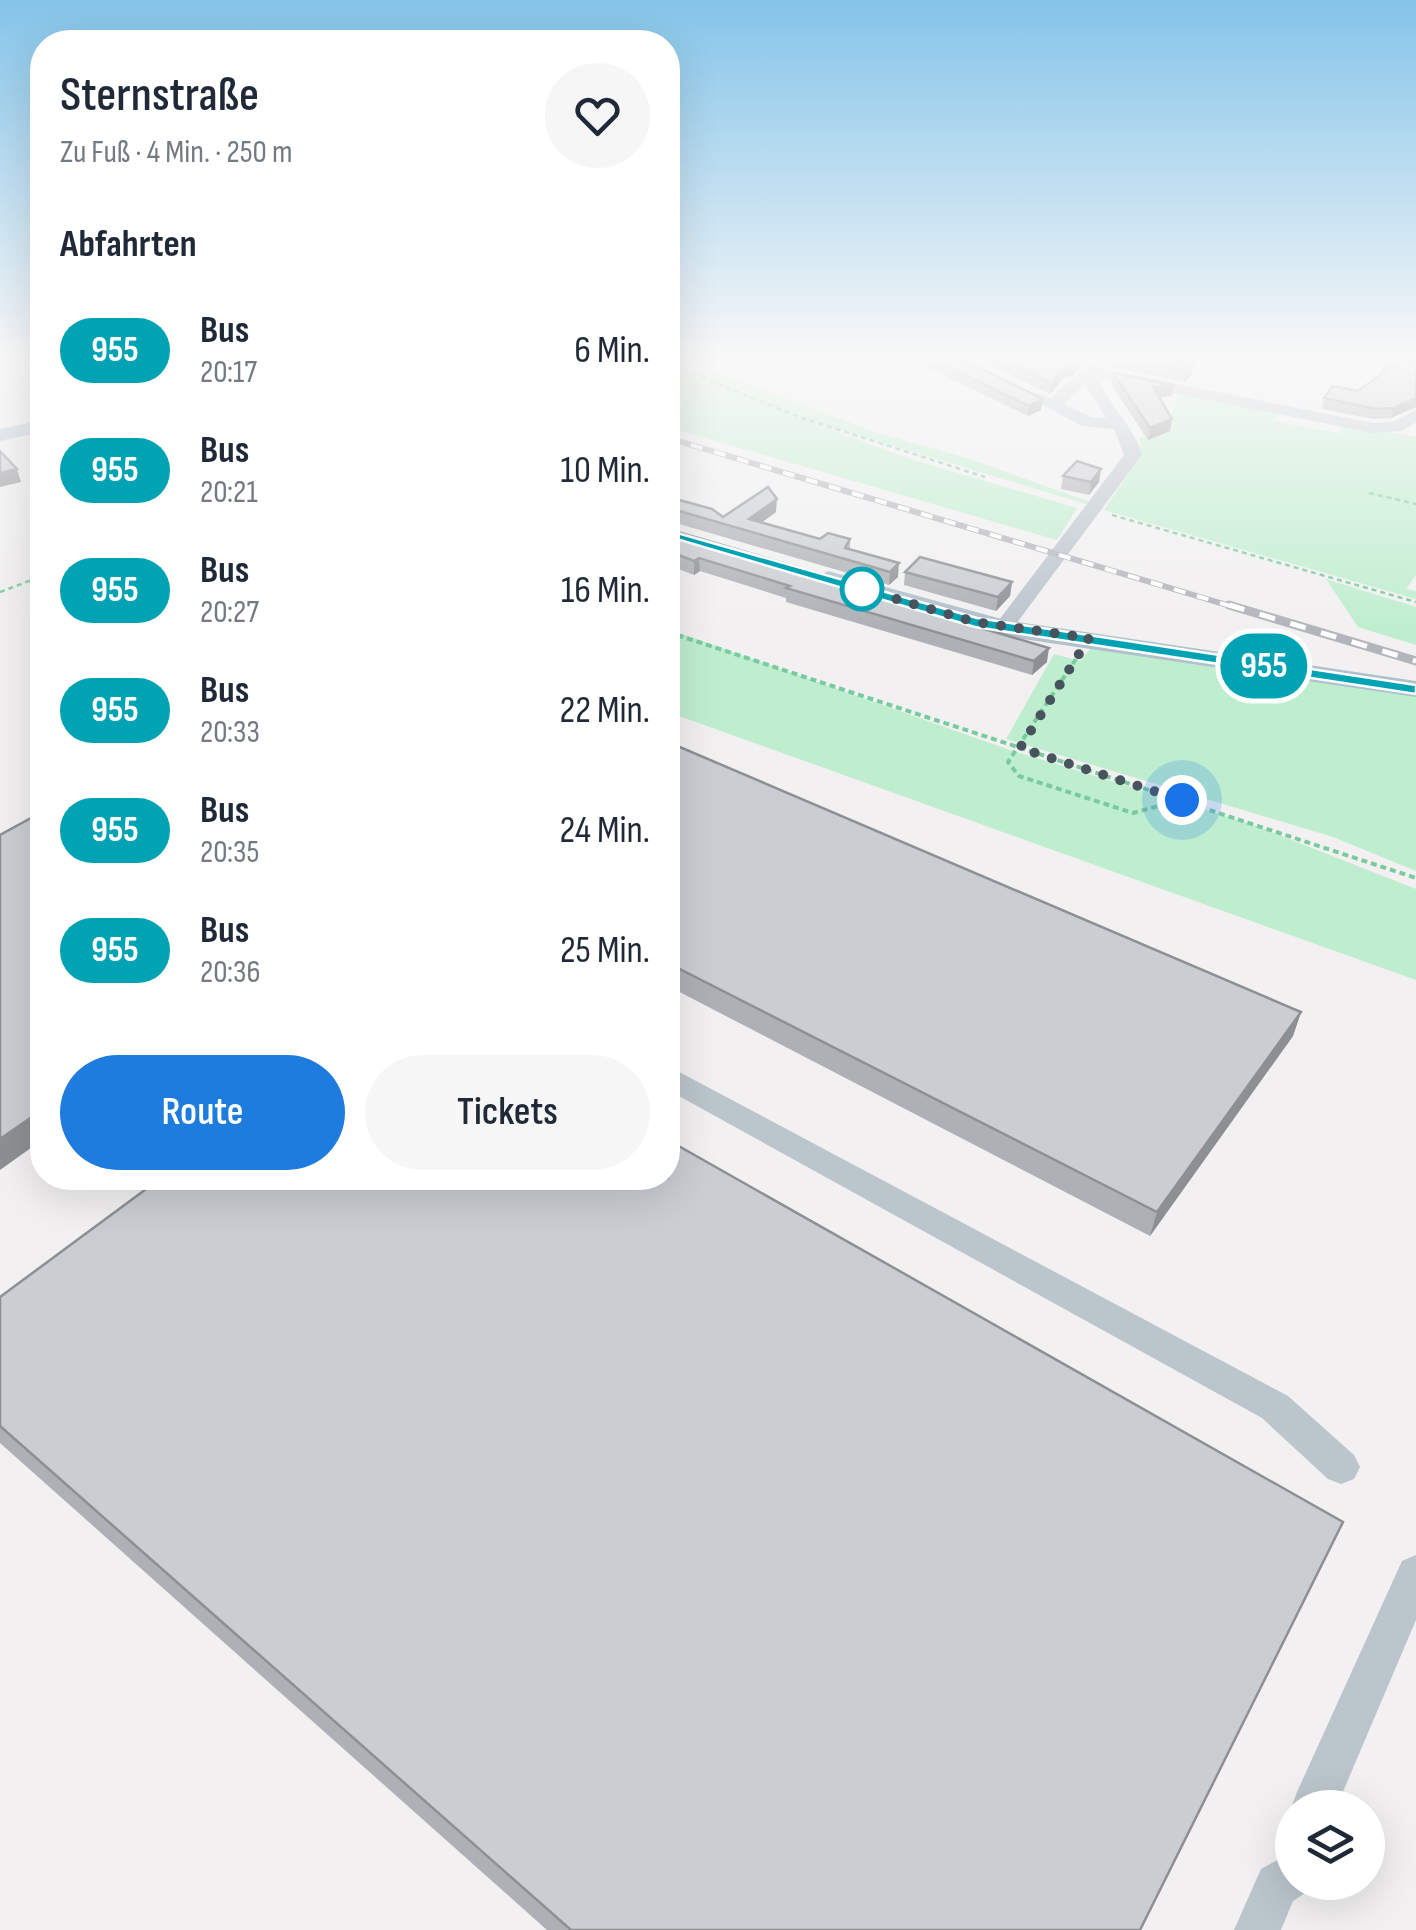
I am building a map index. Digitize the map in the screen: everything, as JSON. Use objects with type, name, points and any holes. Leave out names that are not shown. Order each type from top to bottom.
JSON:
[{"type":"main road","points":[[805,572],[1003,628],[1416,689]]},
{"type":"street","points":[[1003,628],[1134,454],[1132,449]]},
{"type":"street","points":[[680,1084],[1274,1407],[1341,1467]]},
{"type":"street","points":[[1321,1790],[1416,1574]]},
{"type":"street","points":[[1257,1930],[1275,1887]]},
{"type":"path","points":[[898,449],[985,477]]},
{"type":"path","points":[[1369,492],[1416,504]]},
{"type":"path","points":[[1093,509],[1416,602]]},
{"type":"path","points":[[0,592],[30,581]]},
{"type":"path","points":[[680,636],[1416,878]]},
{"type":"path","points":[[1089,638],[1008,762],[1019,776],[1133,813],[1182,800]]},
{"type":"green space","points":[[744,449],[884,449],[1077,508],[1057,540]]},
{"type":"green space","points":[[904,449],[936,449],[964,457],[1090,502],[1086,504]]},
{"type":"green space","points":[[1140,449],[1416,449],[1416,575],[1406,589],[1416,591],[1416,599],[1104,510],[1140,457]]},
{"type":"green space","points":[[1326,579],[1416,607],[1416,645],[1358,627]]},
{"type":"green space","points":[[680,633],[1004,748],[1251,824],[1416,889],[1416,980],[680,716]]},
{"type":"green space","points":[[1093,646],[1416,695],[1416,871],[1333,837],[1006,739],[1054,654],[1080,661]]},
{"type":"building","points":[[0,451],[17,469],[0,473]]},
{"type":"building","points":[[1077,461],[1101,469],[1091,482],[1063,476]]},
{"type":"building","points":[[768,487],[777,499],[749,519],[820,539],[828,533],[850,539],[845,548],[899,563],[890,572],[680,511],[680,500],[712,509],[723,517]]},
{"type":"building","points":[[680,533],[871,589],[866,594],[1049,648],[1034,661],[786,588],[790,586],[699,558],[694,561],[680,556]]},
{"type":"building","points":[[920,557],[1012,582],[998,597],[905,572]]},
{"type":"building","points":[[680,747],[1301,1012],[1157,1212],[680,969]]},
{"type":"building","points":[[30,819],[30,1118],[0,1139],[0,835]]},
{"type":"building","points":[[680,1147],[1343,1522],[1140,1930],[571,1930],[0,1426],[0,1297],[145,1190],[680,1190]]},
{"type":"railway","points":[[705,449],[1237,608]]},
{"type":"railway","points":[[1229,605],[1416,661]]},
{"type":"bus line","name":"955","points":[[680,536],[1003,628],[1416,689]]},
{"type":"route","points":[[862,589],[975,622],[1089,638],[1020,748],[1182,800]]}]
